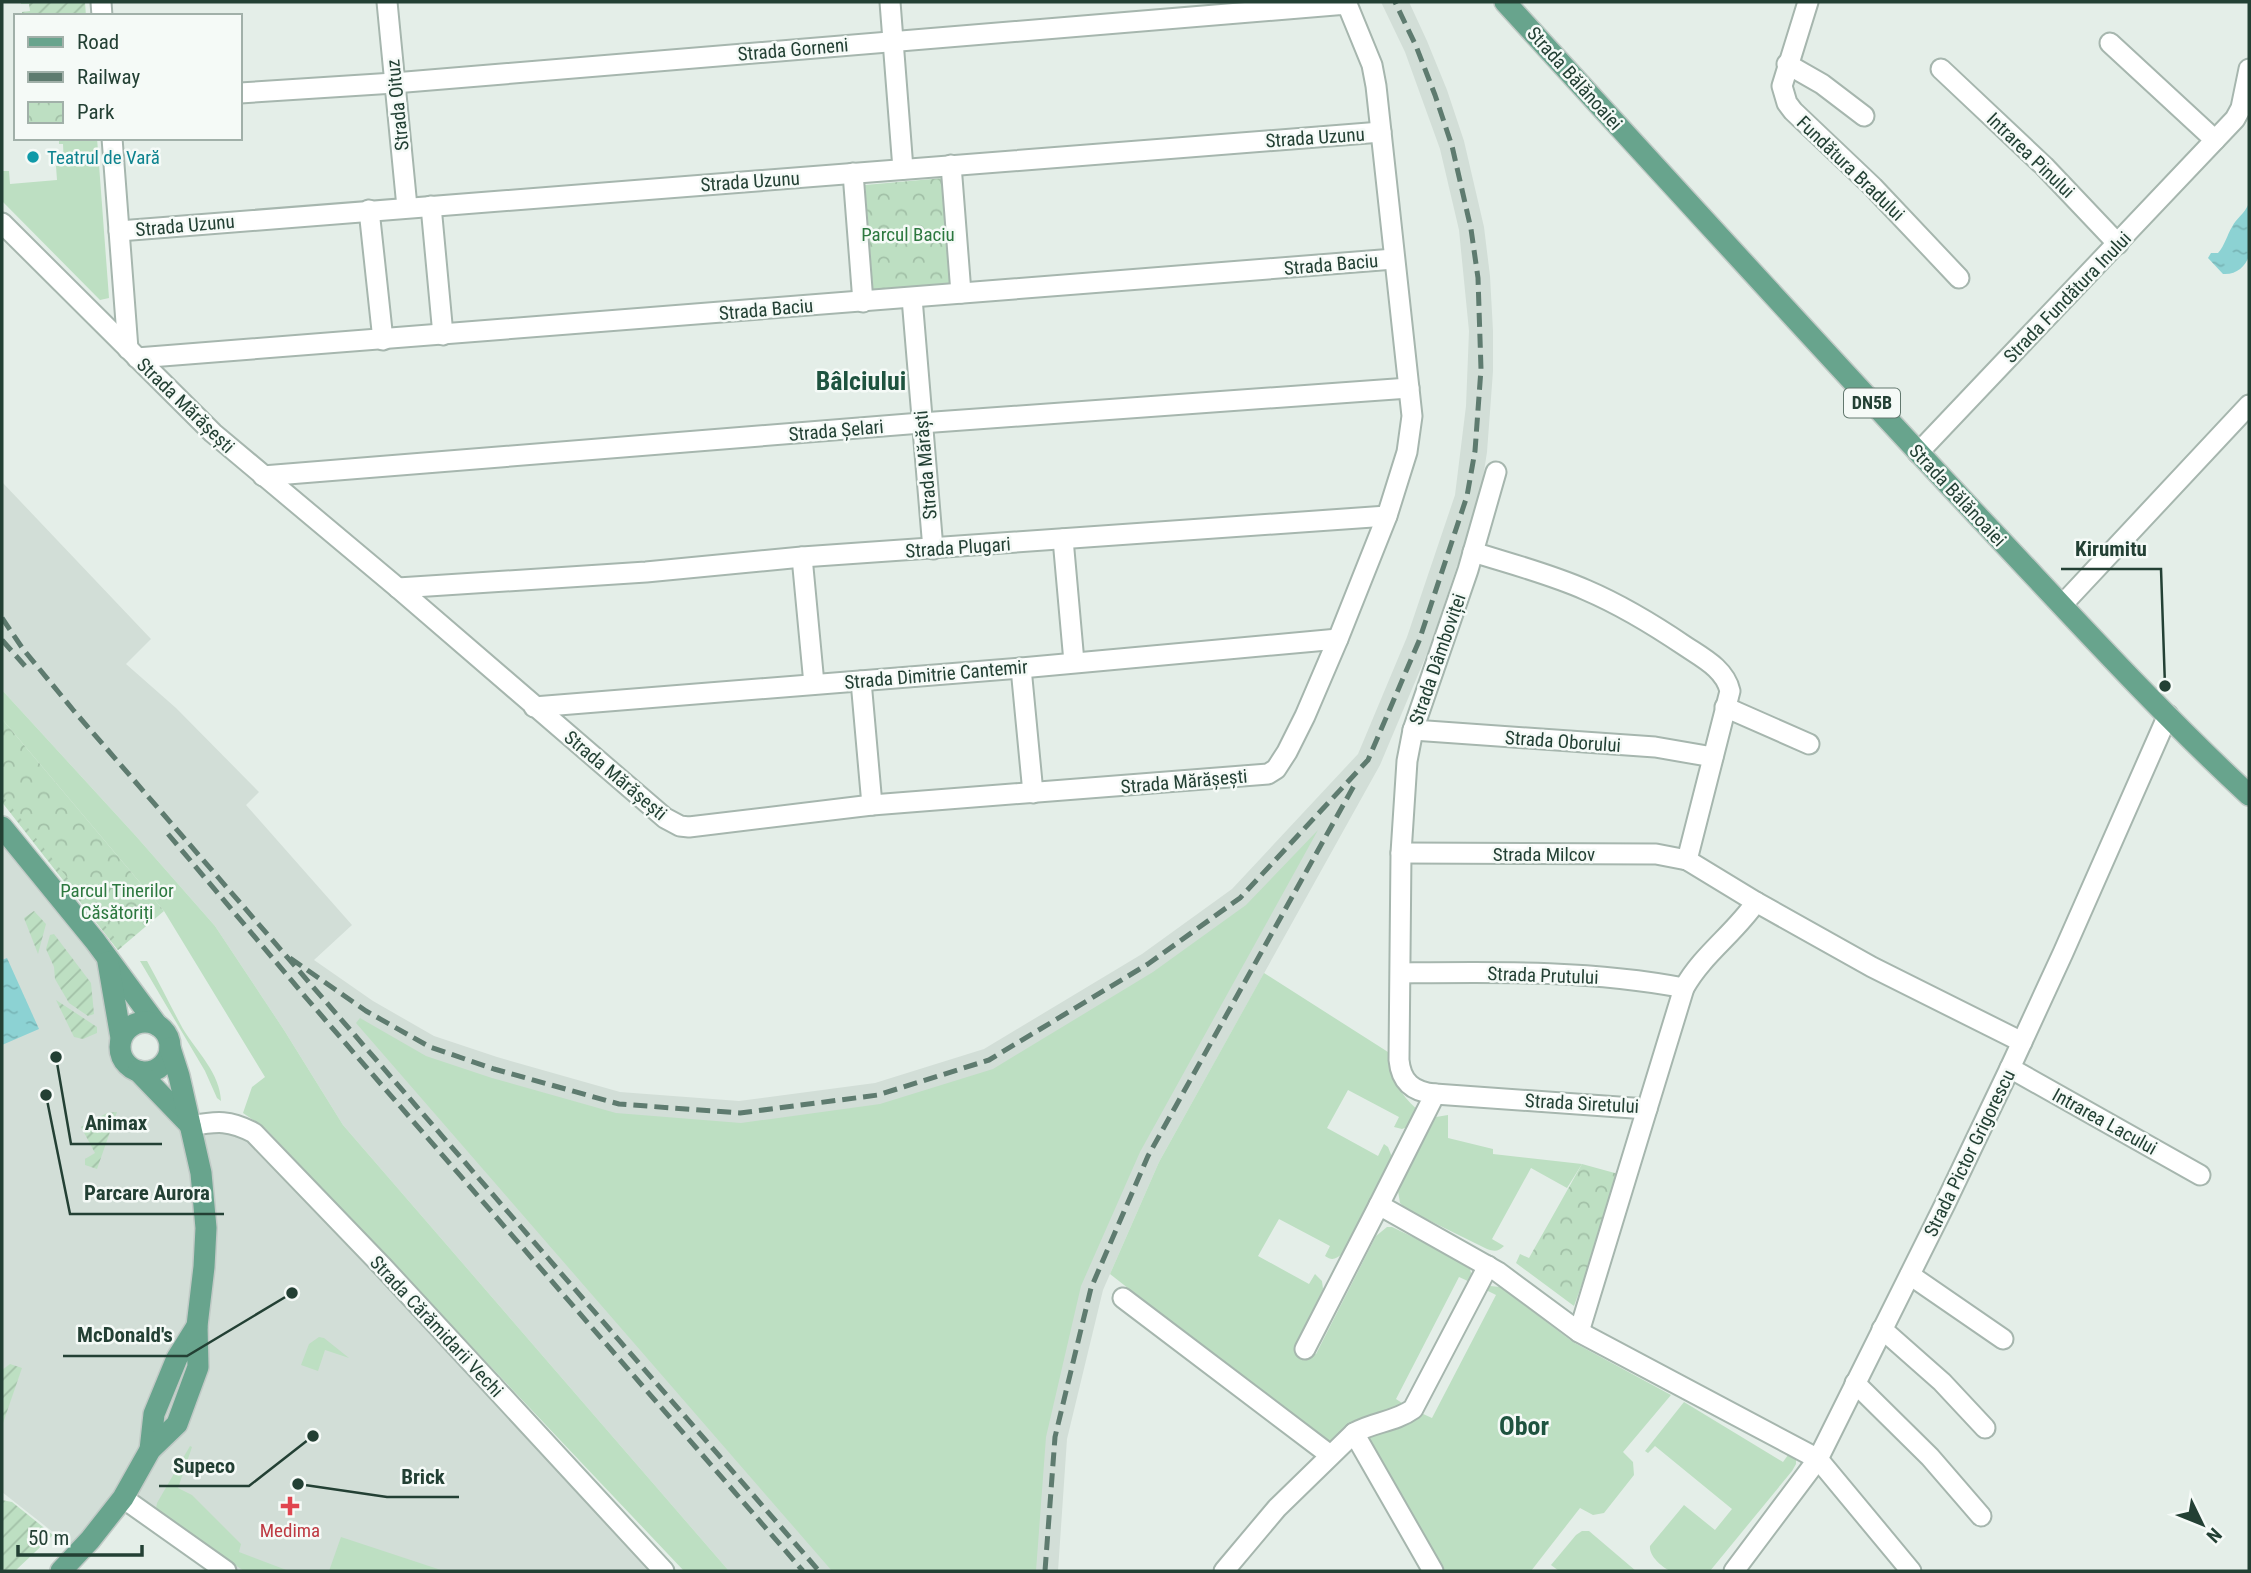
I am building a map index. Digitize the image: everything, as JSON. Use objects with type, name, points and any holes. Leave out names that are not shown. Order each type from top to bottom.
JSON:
[{"type":"main road","name":"Strada Bălănoaiei","points":[[1506,2],[1767,290],[2062,606],[2168,715],[2247,788]]},
{"type":"main road","points":[[2,827],[107,957],[157,1025],[167,1034],[201,1172],[206,1228],[197,1326],[177,1358],[154,1415],[150,1451],[122,1498],[90,1540],[61,1571]]},
{"type":"main road","points":[[107,957],[124,1061],[138,1071],[191,1126]]},
{"type":"main road","points":[[121,1038],[129,1027],[137,1023],[149,1022],[157,1025]]},
{"type":"main road","points":[[138,1071],[153,1071],[159,1067],[165,1062],[170,1048]]},
{"type":"street","name":"Strada Oituz","points":[[387,2],[407,207]]},
{"type":"street","points":[[890,2],[903,169]]},
{"type":"street","name":"Fundătura Bradului","points":[[1808,2],[1782,86],[1787,103],[1873,187],[1959,278]]},
{"type":"street","name":"Strada Gorneni","points":[[242,93],[394,83],[1347,4],[1372,65],[1381,132]]},
{"type":"street","points":[[2110,43],[2215,140]]},
{"type":"street","points":[[1787,64],[1822,83],[1864,116]]},
{"type":"street","name":"Intrarea Pinului","points":[[1941,69],[2044,166],[2118,244]]},
{"type":"street","name":"Strada Fundătura Inului","points":[[1918,453],[2239,113],[2249,69]]},
{"type":"street","points":[[1381,132],[1412,416],[1409,442],[1387,516]]},
{"type":"street","name":"Strada Uzunu","points":[[120,231],[1381,132]]},
{"type":"street","points":[[112,140],[133,354]]},
{"type":"street","points":[[951,165],[961,293]]},
{"type":"street","points":[[853,173],[863,302]]},
{"type":"street","points":[[431,206],[443,335]]},
{"type":"street","points":[[369,210],[383,340]]},
{"type":"street","name":"Strada Mărășești","points":[[2,223],[213,433],[664,818],[689,827],[872,805],[1268,774],[1282,762],[1293,740],[1338,639],[1387,516]]},
{"type":"street","name":"Strada Baciu","points":[[133,354],[383,340],[1394,259]]},
{"type":"street","name":"Strada Mărăști","points":[[912,298],[933,549]]},
{"type":"street","name":"Strada Șelari","points":[[263,476],[921,423],[1409,388]]},
{"type":"street","points":[[2062,606],[2249,405]]},
{"type":"street","name":"Strada Dâmboviței","points":[[1434,1094],[1421,1093],[1412,1088],[1400,1071],[1404,785],[1413,730],[1473,552],[1496,472]]},
{"type":"street","name":"Strada Plugari","points":[[398,589],[646,572],[802,557],[1387,516]]},
{"type":"street","points":[[1063,539],[1074,662]]},
{"type":"street","points":[[1473,552],[1587,590],[1658,629],[1723,674],[1730,691],[1687,860],[1872,967],[2022,1042]]},
{"type":"street","points":[[802,557],[814,684]]},
{"type":"street","name":"Strada Dimitrie Cantemir","points":[[534,707],[1021,668],[1338,639]]},
{"type":"street","points":[[1021,668],[1032,793]]},
{"type":"street","points":[[861,681],[872,805]]},
{"type":"street","points":[[1726,707],[1809,744]]},
{"type":"street","name":"Strada Pictor Grigorescu","points":[[1734,1571],[1818,1459],[2010,1068],[2168,715]]},
{"type":"street","name":"Strada Oborului","points":[[1413,730],[1655,747],[1713,757]]},
{"type":"street","name":"Strada Milcov","points":[[1401,853],[1656,854],[1687,860]]},
{"type":"street","points":[[1684,988],[1692,974],[1738,926],[1756,902]]},
{"type":"street","name":"Strada Prutului","points":[[1401,973],[1489,972],[1597,976],[1684,988]]},
{"type":"street","name":"Strada Siretului","points":[[1434,1094],[1647,1109],[1684,988]]},
{"type":"street","name":"Intrarea Lacului","points":[[2010,1068],[2200,1175]]},
{"type":"street","points":[[1305,1349],[1434,1094]]},
{"type":"street","points":[[1579,1332],[1647,1109]]},
{"type":"street","name":"Strada Cărămidarii Vechi","points":[[191,1126],[218,1121],[240,1126],[254,1133],[383,1267],[663,1571]]},
{"type":"street","points":[[1380,1205],[1498,1272],[1579,1332],[1818,1459],[1911,1571]]},
{"type":"street","points":[[1224,1571],[1278,1508],[1354,1433],[1367,1426],[1403,1417],[1413,1409],[1488,1266]]},
{"type":"street","points":[[1910,1275],[2003,1339]]},
{"type":"street","points":[[1124,1298],[1330,1455]]},
{"type":"street","points":[[1882,1329],[1942,1382],[1985,1428]]},
{"type":"street","points":[[1855,1383],[1930,1457],[1981,1516]]},
{"type":"street","points":[[1354,1433],[1433,1571]]},
{"type":"street","points":[[122,1498],[226,1571]]},
{"type":"shaded area","points":[[1381,2],[1409,2],[1427,41],[1464,141],[1484,227],[1490,276],[1493,371],[1487,452],[1480,497],[1431,644],[1380,765],[1159,1162],[1103,1290],[1067,1439],[1058,1571],[729,1571],[343,1125],[215,926],[2,690],[2,482],[151,639],[126,664],[176,708],[259,792],[246,805],[352,925],[314,960],[373,1001],[434,1036],[620,1092],[739,1101],[875,1083],[984,1049],[1142,954],[1232,889],[1358,754],[1407,637],[1455,495],[1466,406],[1469,331],[1459,230],[1440,149],[1405,52]]},
{"type":"shaded area","points":[[2,829],[104,957],[118,1055],[122,1063],[135,1072],[190,1127],[240,1126],[662,1571],[226,1571],[123,1498],[77,1551],[2,1492]]},
{"type":"green space","points":[[85,2],[86,14],[22,14],[30,11],[29,4],[21,4]]},
{"type":"green space","points":[[59,140],[97,140],[109,298],[100,300],[2,201],[2,171],[9,171],[10,184],[57,180],[56,166],[64,165],[63,144],[59,144]]},
{"type":"green space","name":"Parcul Baciu","points":[[943,178],[952,283],[873,290],[865,185]]},
{"type":"green space","points":[[2,690],[215,926],[343,1125],[729,1571],[684,1571],[266,1129],[243,1113],[252,1087],[265,1077],[164,911],[2,719]]},
{"type":"green space","name":"Parcul Tinerilor Căsătoriți","points":[[2,719],[164,911],[118,950],[2,802]]},
{"type":"green space","points":[[2,795],[122,947],[118,950],[2,802]]},
{"type":"green space","points":[[1318,830],[1140,1152],[1081,1286],[1046,1437],[1036,1571],[832,1571],[356,1023],[360,1018],[426,1056],[492,1078],[616,1113],[741,1123],[880,1104],[993,1069],[1153,972],[1246,905]]},
{"type":"green space","points":[[34,911],[46,924],[38,954],[24,918]]},
{"type":"green space","points":[[54,934],[91,983],[94,1014],[88,1016],[69,1003],[55,979],[54,967],[46,949],[50,935]]},
{"type":"green space","points":[[140,961],[147,961],[183,1029],[207,1063],[217,1081],[221,1101],[217,1098],[205,1071]]},
{"type":"green space","points":[[1264,973],[1388,1052],[1397,1084],[1418,1110],[1410,1126],[1402,1129],[1394,1127],[1399,1117],[1348,1090],[1327,1128],[1378,1156],[1384,1144],[1392,1157],[1342,1254],[1334,1259],[1327,1258],[1325,1256],[1330,1246],[1279,1219],[1258,1256],[1309,1284],[1315,1274],[1322,1281],[1323,1289],[1296,1344],[1316,1354],[1376,1236],[1387,1227],[1459,1259],[1469,1265],[1471,1273],[1470,1282],[1459,1277],[1396,1399],[1405,1405],[1329,1446],[1110,1274],[1159,1162]]},
{"type":"green space","points":[[56,1000],[97,1027],[97,1033],[83,1039],[74,1037]]},
{"type":"green space","points":[[117,1112],[97,1169],[85,1165],[85,1159],[95,1153],[81,1127],[107,1113]]},
{"type":"green space","points":[[1448,1115],[1448,1138],[1493,1149],[1493,1154],[1582,1164],[1567,1188],[1531,1168],[1492,1239],[1504,1246],[1499,1250],[1487,1249],[1406,1209],[1400,1203],[1398,1191],[1436,1117]]},
{"type":"green space","points":[[1582,1164],[1622,1175],[1574,1306],[1516,1263],[1520,1254],[1529,1258]]},
{"type":"green space","points":[[1490,1286],[1500,1287],[1573,1342],[1671,1395],[1623,1452],[1633,1462],[1634,1475],[1604,1513],[1593,1515],[1580,1508],[1531,1571],[1440,1571],[1363,1437],[1421,1413],[1432,1418],[1496,1295],[1486,1290]]},
{"type":"green space","points":[[319,1337],[349,1358],[325,1350],[318,1371],[301,1365],[309,1344]]},
{"type":"green space","points":[[10,1364],[22,1368],[2,1426],[2,1370]]},
{"type":"green space","points":[[1684,1402],[1783,1462],[1788,1455],[1796,1459],[1792,1471],[1710,1571],[1670,1571],[1656,1560],[1650,1550],[1650,1546],[1684,1505],[1715,1530],[1732,1509],[1655,1446],[1648,1453],[1645,1451]]},
{"type":"green space","points":[[190,1446],[192,1447],[178,1488],[192,1495],[241,1544],[239,1552],[289,1571],[244,1571],[156,1509]]},
{"type":"green space","points":[[2,1500],[12,1502],[53,1535],[15,1571],[2,1571]]},
{"type":"green space","points":[[1582,1531],[1589,1531],[1636,1571],[1559,1571],[1551,1565]]},
{"type":"green space","points":[[341,1537],[444,1571],[329,1571]]},
{"type":"water","points":[[2249,203],[2249,256],[2239,270],[2223,274],[2208,258],[2211,253],[2218,253]]},
{"type":"water","points":[[7,958],[39,1029],[2,1045],[2,960]]},
{"type":"railway","points":[[290,958],[366,1011],[430,1047],[494,1069],[619,1104],[740,1113],[878,1095],[989,1060],[1148,964],[1240,898],[1368,760],[1419,641],[1467,496],[1475,451],[1481,369],[1478,278],[1471,229],[1452,146],[1435,95],[1395,2]]},
{"type":"railway","points":[[2,618],[23,649],[74,711],[819,1571]]},
{"type":"railway","points":[[2,640],[25,666]]},
{"type":"railway","points":[[1045,1571],[1055,1437],[1091,1288],[1148,1156],[1356,782]]},
{"type":"railway","points":[[168,834],[308,1000],[803,1571]]},
{"type":"place","name":"Teatrul de Vară","points":[[33,157]]},
{"type":"place","name":"Kirumitu","points":[[2165,686]]},
{"type":"place","name":"Animax","points":[[56,1057]]},
{"type":"place","name":"Parcare Aurora","points":[[46,1095]]},
{"type":"place","name":"McDonald's","points":[[292,1293]]},
{"type":"place","name":"Supeco","points":[[313,1436]]},
{"type":"place","name":"Brick","points":[[298,1484]]},
{"type":"place","name":"Medima","points":[[290,1506]]},
{"type":"district","name":"Bâlciului","points":[[861,381]]},
{"type":"district","name":"Obor","points":[[1524,1426]]}]
